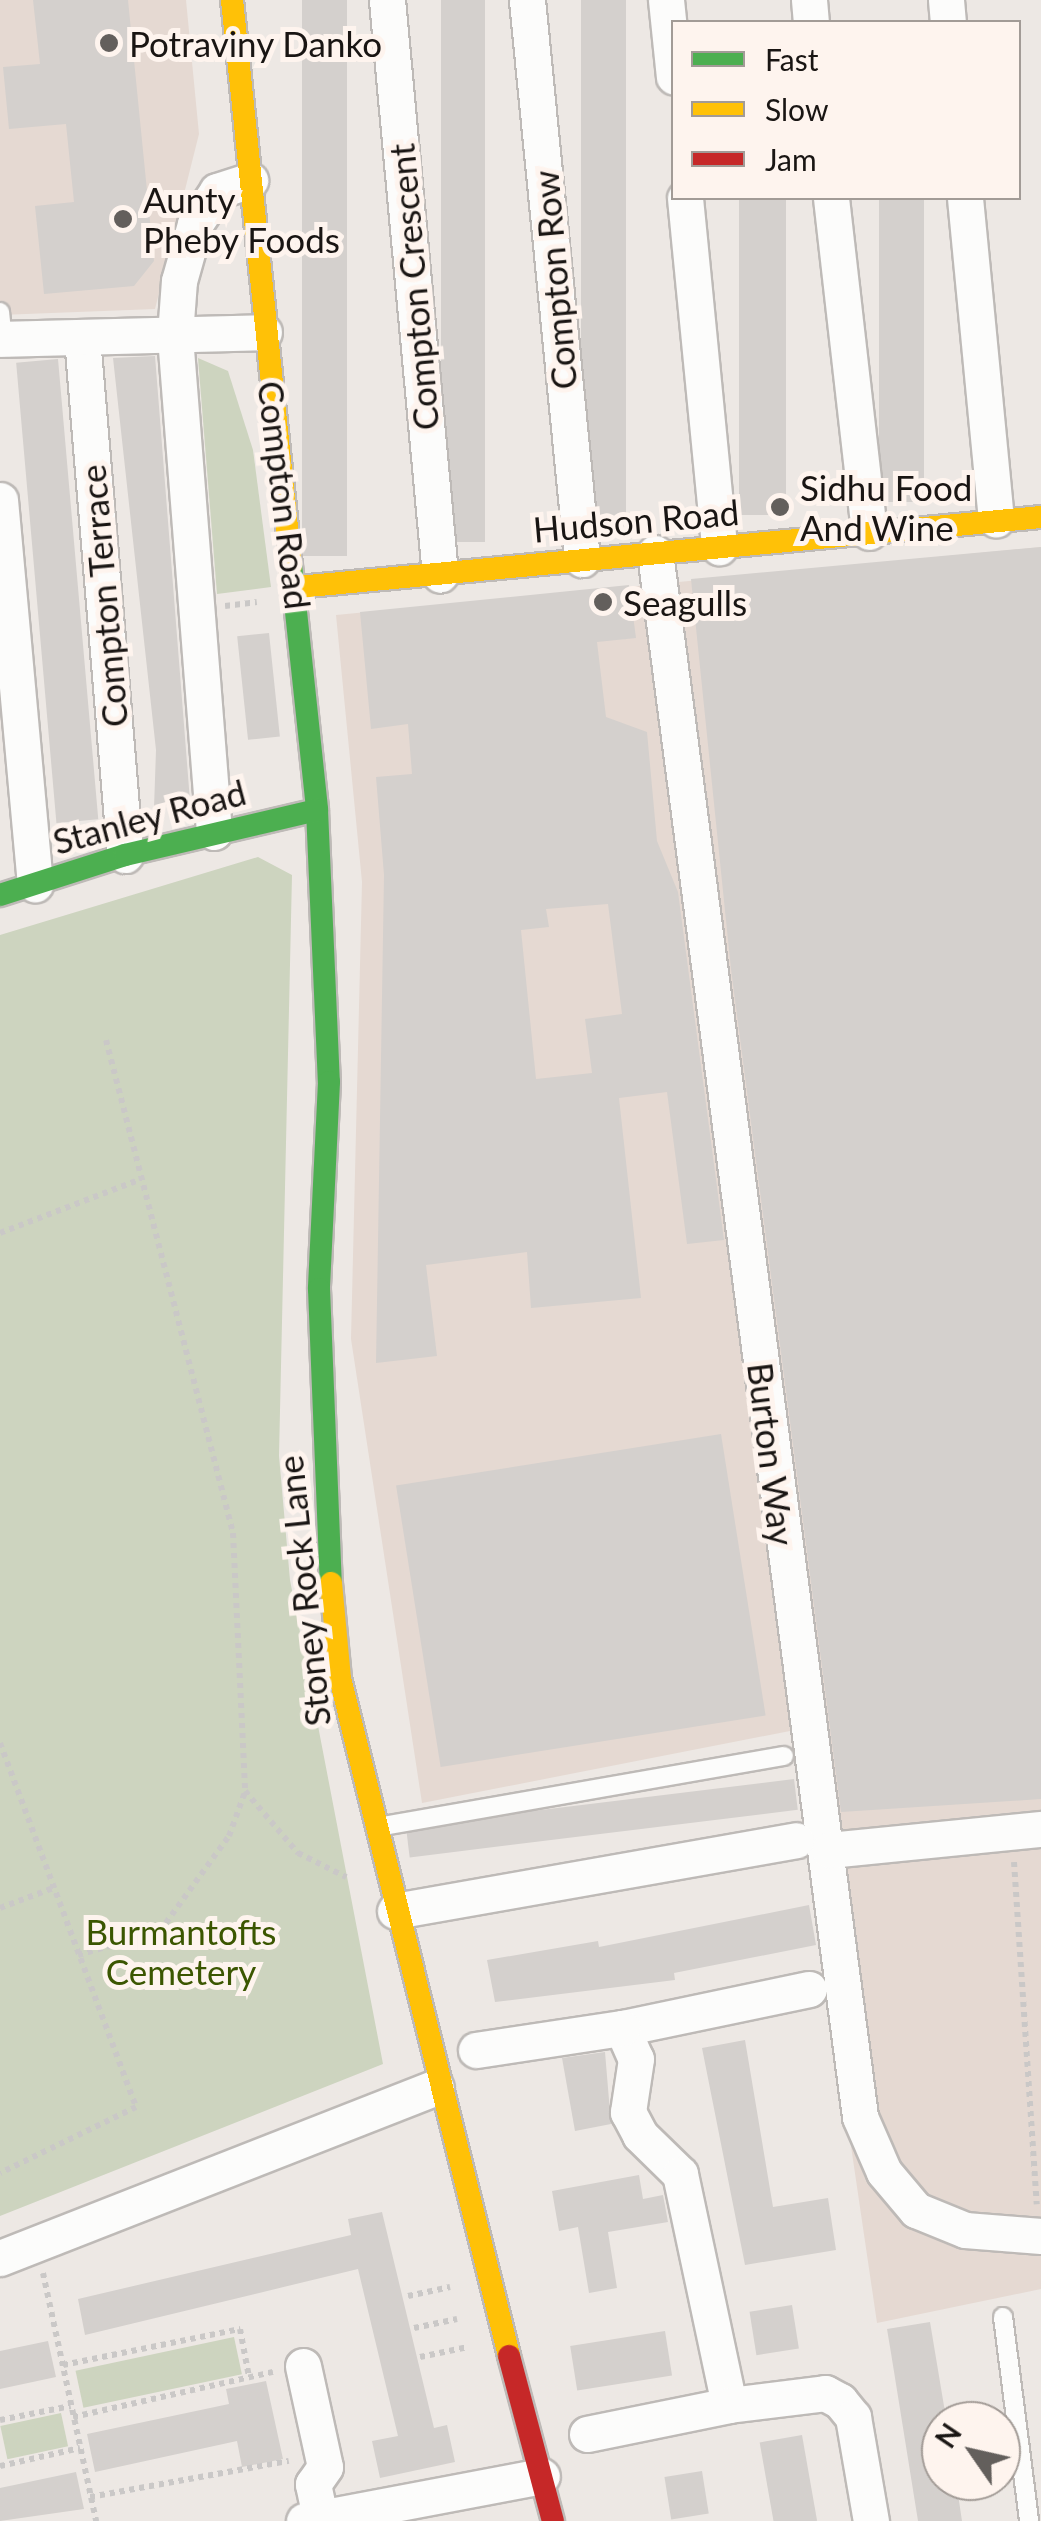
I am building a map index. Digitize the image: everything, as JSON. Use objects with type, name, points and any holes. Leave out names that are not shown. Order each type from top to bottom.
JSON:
[{"type":"street","name":"Compton Road","points":[[232,0],[287,593],[317,810]]},
{"type":"street","name":"Compton Crescent","points":[[387,0],[440,574]]},
{"type":"street","name":"Compton Row","points":[[527,0],[582,560]]},
{"type":"street","points":[[666,0],[671,48]]},
{"type":"street","points":[[214,832],[176,335],[179,281],[195,224],[217,192],[250,180]]},
{"type":"street","points":[[686,200],[719,547]]},
{"type":"street","points":[[831,200],[869,532]]},
{"type":"street","points":[[965,200],[996,520]]},
{"type":"street","points":[[1,330],[82,338],[264,332]]},
{"type":"street","name":"Compton Terrace","points":[[82,338],[125,855]]},
{"type":"street","points":[[0,500],[35,884]]},
{"type":"street","name":"Hudson Road","points":[[287,593],[440,574],[1041,517]]},
{"type":"street","name":"Burton Way","points":[[655,553],[812,1845],[868,2144],[916,2210],[965,2230],[1040,2236]]},
{"type":"street","name":"Stanley Road","points":[[0,895],[125,855],[317,810]]},
{"type":"street","name":"Stoney Rock Lane","points":[[317,810],[329,1082],[320,1289],[325,1514],[340,1678],[372,1828],[436,2087],[554,2521]]},
{"type":"street","points":[[394,1911],[812,1845],[1027,1830]]},
{"type":"street","points":[[476,2050],[622,2028],[808,1989]]},
{"type":"street","points":[[622,2028],[636,2059],[628,2112],[640,2136],[680,2174],[729,2405]]},
{"type":"street","points":[[0,2258],[436,2087]]},
{"type":"street","points":[[303,2366],[325,2467],[313,2484],[311,2520],[542,2476]]},
{"type":"street","points":[[587,2434],[729,2405],[825,2394],[840,2400],[853,2417],[871,2521]]},
{"type":"lane","points":[[372,1828],[784,1756]]},
{"type":"lane","points":[[1003,2317],[1030,2521]]},
{"type":"path","points":[[223,606],[287,593]]},
{"type":"path","points":[[78,1955],[160,1932],[229,1836],[245,1791],[233,1533],[136,1181],[106,1040]]},
{"type":"path","points":[[0,1233],[136,1181]]},
{"type":"path","points":[[0,1743],[136,2107],[0,2173]]},
{"type":"path","points":[[245,1791],[298,1853],[329,1872],[361,1878]]},
{"type":"path","points":[[1027,1830],[1040,2236]]},
{"type":"path","points":[[0,1908],[56,1887]]},
{"type":"path","points":[[36,2243],[96,2521]]},
{"type":"path","points":[[408,2296],[464,2284]]},
{"type":"path","points":[[414,2328],[473,2316]]},
{"type":"path","points":[[62,2365],[240,2329],[249,2377]]},
{"type":"path","points":[[420,2356],[480,2344]]},
{"type":"path","points":[[74,2417],[303,2366]]},
{"type":"path","points":[[0,2420],[72,2406]]},
{"type":"path","points":[[0,2466],[80,2448]]},
{"type":"path","points":[[90,2497],[292,2461]]},
{"type":"shaded area","points":[[0,0],[186,0],[199,134],[155,309],[0,315]]},
{"type":"shaded area","points":[[1041,547],[1041,2289],[877,2323],[790,1731],[422,1803],[351,1339],[362,882],[336,615]]},
{"type":"green space","points":[[198,358],[228,371],[253,450],[271,587],[217,594]]},
{"type":"green space","name":"Burmantofts Cemetery","points":[[258,857],[292,875],[279,1456],[290,1580],[383,2064],[0,2216],[0,935]]},
{"type":"green space","points":[[234,2337],[242,2374],[83,2408],[76,2371]]},
{"type":"green space","points":[[61,2413],[68,2446],[7,2459],[0,2426]]},
{"type":"building","points":[[33,0],[128,0],[154,261],[134,286],[44,294],[35,206],[74,202],[66,124],[9,129],[3,67],[40,64]]},
{"type":"building","points":[[302,0],[347,0],[347,556],[302,556]]},
{"type":"building","points":[[441,0],[485,0],[485,542],[441,542]]},
{"type":"building","points":[[581,0],[626,0],[626,529],[581,529]]},
{"type":"building","points":[[739,200],[786,200],[786,515],[739,515]]},
{"type":"building","points":[[879,200],[924,200],[924,502],[879,502]]},
{"type":"building","points":[[155,356],[190,801],[154,808],[156,750],[113,358]]},
{"type":"building","points":[[58,359],[98,819],[56,823],[16,363]]},
{"type":"building","points":[[1041,547],[1041,1799],[841,1812],[731,969],[691,579]]},
{"type":"building","points":[[629,585],[636,638],[597,642],[606,717],[647,732],[657,841],[678,892],[724,1240],[687,1244],[667,1092],[619,1098],[641,1298],[531,1308],[527,1252],[426,1265],[437,1356],[376,1363],[384,875],[376,777],[412,774],[408,724],[371,729],[360,612]],"holes":[[[608,904],[622,1014],[585,1019],[592,1073],[536,1079],[521,930],[549,927],[546,909]]]},
{"type":"building","points":[[269,633],[280,736],[248,740],[237,636]]},
{"type":"building","points":[[721,1434],[766,1715],[441,1767],[396,1485]]},
{"type":"building","points":[[794,1779],[798,1810],[410,1857],[406,1827]]},
{"type":"building","points":[[809,1905],[816,1945],[674,1973],[675,1980],[495,2002],[487,1960],[598,1941],[599,1947]]},
{"type":"building","points":[[745,2040],[773,2207],[828,2198],[836,2250],[745,2265],[702,2048]]},
{"type":"building","points":[[605,2052],[611,2124],[575,2131],[562,2058]]},
{"type":"building","points":[[639,2175],[643,2199],[663,2195],[668,2222],[608,2232],[617,2288],[589,2293],[578,2227],[559,2231],[552,2191]]},
{"type":"building","points":[[382,2212],[434,2428],[447,2425],[455,2462],[380,2478],[372,2441],[398,2436],[358,2269],[85,2335],[78,2299],[351,2235],[348,2219]]},
{"type":"building","points":[[792,2305],[799,2348],[756,2355],[750,2312]]},
{"type":"building","points":[[930,2322],[943,2401],[921,2401],[921,2501],[959,2501],[962,2521],[918,2521],[887,2329]]},
{"type":"building","points":[[665,2331],[672,2375],[577,2390],[570,2346]]},
{"type":"building","points":[[48,2341],[56,2377],[0,2389],[0,2351]]},
{"type":"building","points":[[266,2381],[283,2459],[242,2467],[237,2441],[95,2472],[87,2434],[229,2404],[226,2389]]},
{"type":"building","points":[[802,2435],[817,2521],[774,2521],[760,2442]]},
{"type":"building","points":[[702,2471],[709,2513],[671,2519],[664,2477]]},
{"type":"building","points":[[76,2472],[84,2509],[0,2521],[0,2488]]},
{"type":"traffic: fast","points":[[291,565],[317,810],[329,1082],[319,1289],[331,1583]]},
{"type":"traffic: fast","points":[[0,895],[125,855],[317,810]]},
{"type":"traffic: slow","points":[[232,0],[291,565]]},
{"type":"traffic: slow","points":[[298,587],[1041,517]]},
{"type":"traffic: slow","points":[[331,1583],[340,1678],[509,2356]]},
{"type":"traffic: jam","points":[[509,2356],[553,2521]]},
{"type":"place","name":"Potraviny Danko","points":[[109,43]]},
{"type":"place","name":"Aunty Pheby Foods","points":[[123,219]]},
{"type":"place","name":"Sidhu Food And Wine","points":[[780,507]]},
{"type":"place","name":"Seagulls","points":[[603,602]]}]
